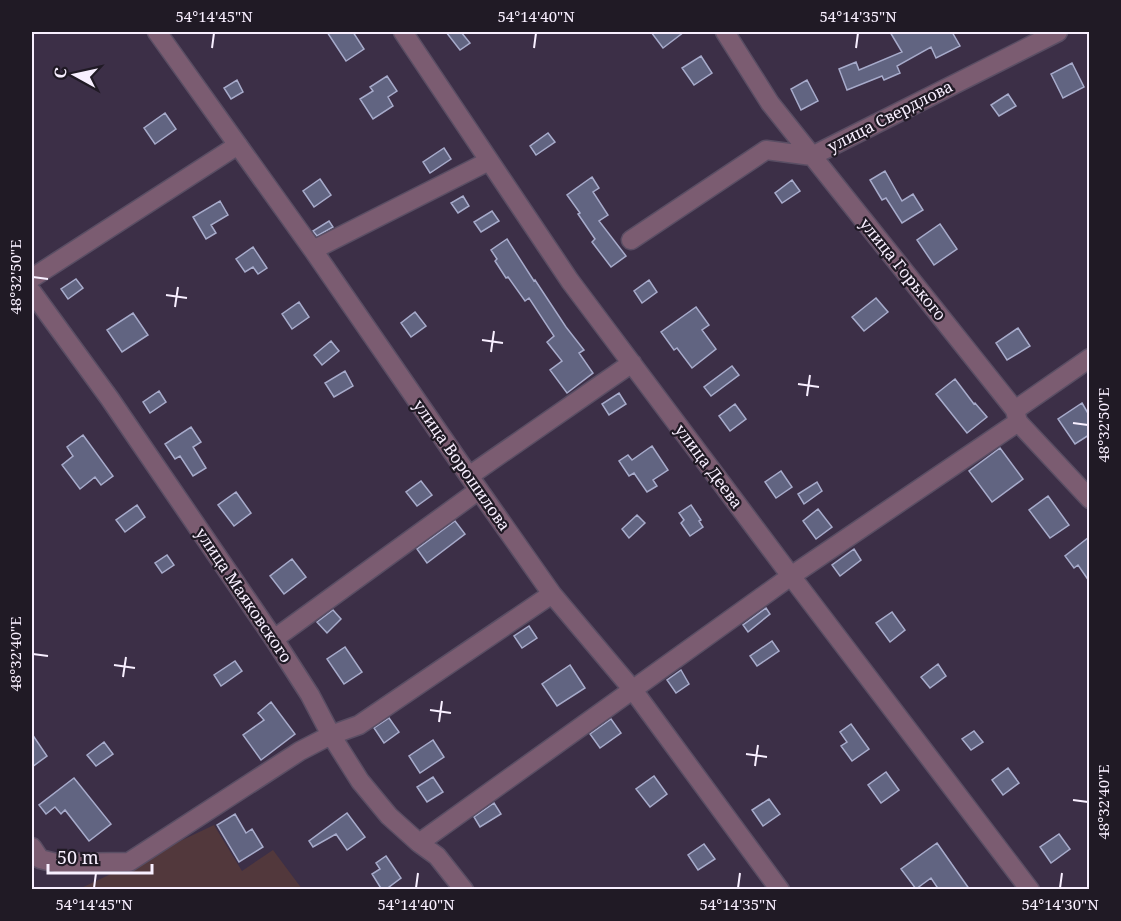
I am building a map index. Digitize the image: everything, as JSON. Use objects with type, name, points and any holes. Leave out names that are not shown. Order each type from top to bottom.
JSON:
[{"type":"street","name":"улица Ворошилова","points":[[157,32],[313,250],[552,594],[633,690],[780,890]]},
{"type":"street","name":"улица Горького","points":[[725,32],[770,104],[1016,416],[1089,499]]},
{"type":"street","name":"улица Свердлова","points":[[631,240],[766,150],[812,156],[1058,32]]},
{"type":"street","name":"улица Деева","points":[[412,35],[489,162],[570,281],[1030,890]]},
{"type":"street","points":[[32,278],[238,145]]},
{"type":"street","points":[[313,250],[489,162]]},
{"type":"street","name":"улица Маяковского","points":[[32,292],[110,399],[274,639],[360,781],[389,816],[437,856],[464,890]]},
{"type":"street","points":[[419,843],[1016,416],[1089,358]]},
{"type":"street","points":[[274,639],[632,363]]},
{"type":"street","points":[[36,853],[56,863],[129,862],[300,752],[331,735],[359,725],[552,594]]},
{"type":"shaded area","points":[[214,825],[242,871],[273,850],[302,889],[77,890]]},
{"type":"building","points":[[327,32],[353,32],[364,49],[346,61]]},
{"type":"building","points":[[446,32],[461,32],[470,43],[460,50]]},
{"type":"building","points":[[651,32],[684,32],[663,48]]},
{"type":"building","points":[[890,32],[952,32],[960,46],[936,58],[931,47],[897,66],[900,73],[884,80],[882,76],[847,90],[839,69],[856,62],[859,70],[902,52]]},
{"type":"building","points":[[701,56],[712,73],[694,85],[682,68]]},
{"type":"building","points":[[1072,63],[1084,87],[1063,98],[1051,74]]},
{"type":"building","points":[[387,76],[397,91],[388,97],[393,106],[373,119],[360,99],[373,91],[370,87]]},
{"type":"building","points":[[237,80],[243,92],[231,99],[224,88]]},
{"type":"building","points":[[807,80],[818,101],[801,110],[791,89]]},
{"type":"building","points":[[1008,94],[1016,106],[999,116],[991,105]]},
{"type":"building","points":[[165,113],[176,129],[155,144],[144,128]]},
{"type":"building","points":[[548,133],[555,142],[536,155],[530,146]]},
{"type":"building","points":[[444,148],[451,159],[430,173],[423,162]]},
{"type":"building","points":[[885,171],[902,201],[913,194],[923,210],[902,223],[886,198],[882,200],[870,180]]},
{"type":"building","points":[[592,177],[599,188],[593,192],[608,215],[599,221],[626,256],[611,267],[592,242],[595,239],[567,195]]},
{"type":"building","points":[[320,179],[331,195],[314,207],[303,191]]},
{"type":"building","points":[[792,180],[800,191],[782,203],[775,193]]},
{"type":"building","points":[[463,196],[469,206],[458,213],[451,203]]},
{"type":"building","points":[[220,201],[228,215],[211,225],[216,233],[206,239],[193,217]]},
{"type":"building","points":[[492,211],[499,221],[481,232],[474,222]]},
{"type":"building","points":[[329,221],[333,227],[317,236],[313,231]]},
{"type":"building","points":[[940,224],[957,249],[934,265],[917,240]]},
{"type":"building","points":[[507,239],[584,350],[579,353],[593,373],[567,393],[550,370],[562,361],[547,342],[554,336],[529,298],[525,301],[495,261],[497,259],[491,250]]},
{"type":"building","points":[[253,247],[267,268],[258,274],[253,267],[245,272],[236,259]]},
{"type":"building","points":[[76,279],[83,288],[68,299],[61,289]]},
{"type":"building","points":[[649,280],[657,292],[642,303],[634,291]]},
{"type":"building","points":[[876,298],[888,312],[864,331],[852,317]]},
{"type":"building","points":[[299,302],[309,317],[292,329],[282,314]]},
{"type":"building","points":[[696,307],[709,325],[702,330],[716,349],[692,368],[677,348],[674,350],[661,332]]},
{"type":"building","points":[[415,312],[426,326],[411,337],[401,323]]},
{"type":"building","points":[[133,313],[148,335],[122,352],[107,330]]},
{"type":"building","points":[[1018,328],[1030,346],[1007,360],[996,343]]},
{"type":"building","points":[[331,341],[339,351],[322,365],[314,355]]},
{"type":"building","points":[[732,366],[739,375],[711,396],[704,387]]},
{"type":"building","points":[[345,371],[353,386],[334,397],[325,383]]},
{"type":"building","points":[[955,379],[987,417],[967,433],[936,394]]},
{"type":"building","points":[[159,391],[166,402],[150,413],[143,402]]},
{"type":"building","points":[[619,393],[626,404],[609,415],[602,404]]},
{"type":"building","points":[[1082,403],[1089,415],[1089,435],[1075,444],[1058,419]]},
{"type":"building","points":[[735,404],[746,419],[730,431],[719,416]]},
{"type":"building","points":[[191,427],[201,442],[193,447],[206,468],[193,476],[180,456],[175,459],[165,444]]},
{"type":"building","points":[[83,435],[113,476],[101,485],[95,477],[80,489],[62,465],[73,456],[67,447]]},
{"type":"building","points":[[652,446],[668,470],[653,480],[657,486],[647,492],[634,473],[629,476],[619,461],[628,455],[632,460]]},
{"type":"building","points":[[1000,448],[1023,479],[992,502],[969,471]]},
{"type":"building","points":[[781,471],[792,487],[776,498],[765,482]]},
{"type":"building","points":[[421,481],[432,495],[417,506],[406,492]]},
{"type":"building","points":[[817,482],[822,491],[804,504],[798,494]]},
{"type":"building","points":[[236,492],[251,513],[234,526],[218,505]]},
{"type":"building","points":[[1048,496],[1069,525],[1050,538],[1029,510]]},
{"type":"building","points":[[137,505],[145,517],[125,532],[116,520]]},
{"type":"building","points":[[691,505],[703,527],[690,536],[681,523],[684,520],[679,513]]},
{"type":"building","points":[[818,509],[832,527],[816,539],[803,521]]},
{"type":"building","points":[[637,515],[645,523],[629,538],[622,529]]},
{"type":"building","points":[[455,521],[465,534],[427,563],[417,549]]},
{"type":"building","points":[[1089,537],[1089,581],[1078,565],[1074,568],[1065,556]]},
{"type":"building","points":[[854,549],[861,560],[840,576],[832,565]]},
{"type":"building","points":[[167,555],[174,565],[162,573],[155,563]]},
{"type":"building","points":[[292,559],[306,577],[284,594],[270,576]]},
{"type":"building","points":[[766,608],[770,614],[748,632],[743,625]]},
{"type":"building","points":[[333,610],[341,619],[327,633],[317,622]]},
{"type":"building","points":[[892,612],[905,630],[890,642],[876,623]]},
{"type":"building","points":[[529,626],[537,638],[522,648],[514,636]]},
{"type":"building","points":[[772,641],[779,651],[757,666],[750,656]]},
{"type":"building","points":[[345,647],[362,672],[344,684],[327,659]]},
{"type":"building","points":[[235,661],[242,671],[221,686],[214,675]]},
{"type":"building","points":[[938,664],[946,676],[930,688],[921,677]]},
{"type":"building","points":[[570,665],[585,688],[557,706],[542,684]]},
{"type":"building","points":[[681,670],[689,684],[676,693],[667,680]]},
{"type":"building","points":[[271,702],[295,734],[261,760],[243,735],[264,720],[258,713]]},
{"type":"building","points":[[389,718],[399,732],[384,743],[374,728]]},
{"type":"building","points":[[611,719],[621,733],[600,748],[590,734]]},
{"type":"building","points":[[851,724],[869,749],[852,761],[841,746],[847,742],[840,732]]},
{"type":"building","points":[[974,731],[983,742],[971,750],[962,739]]},
{"type":"building","points":[[32,734],[47,756],[32,767]]},
{"type":"building","points":[[433,740],[444,757],[420,773],[409,756]]},
{"type":"building","points":[[104,742],[113,754],[96,766],[87,755]]},
{"type":"building","points":[[1008,768],[1019,783],[1003,795],[992,780]]},
{"type":"building","points":[[886,772],[899,790],[881,803],[868,785]]},
{"type":"building","points":[[654,776],[667,794],[650,807],[636,789]]},
{"type":"building","points":[[433,777],[443,792],[427,802],[417,787]]},
{"type":"building","points":[[74,778],[111,824],[89,841],[65,810],[61,814],[55,807],[46,814],[39,805]]},
{"type":"building","points":[[769,799],[780,814],[763,826],[752,810]]},
{"type":"building","points":[[494,803],[501,814],[480,827],[474,817]]},
{"type":"building","points":[[347,813],[365,837],[347,850],[336,834],[313,847],[309,841]]},
{"type":"building","points":[[235,814],[246,833],[252,829],[263,847],[239,862],[217,825]]},
{"type":"building","points":[[1059,834],[1070,849],[1051,863],[1040,847]]},
{"type":"building","points":[[937,843],[970,890],[939,890],[931,878],[916,889],[901,869]]},
{"type":"building","points":[[704,844],[715,859],[698,870],[688,855]]},
{"type":"building","points":[[386,856],[401,878],[382,890],[372,874],[380,869],[376,863]]}]
